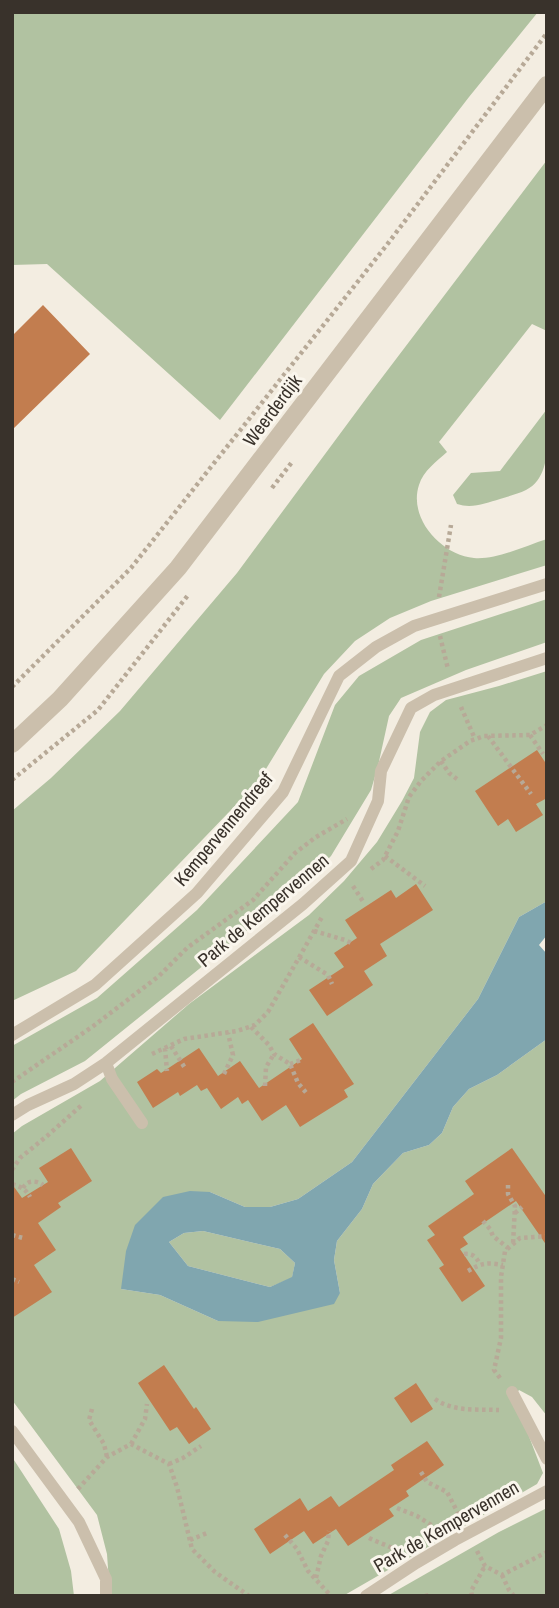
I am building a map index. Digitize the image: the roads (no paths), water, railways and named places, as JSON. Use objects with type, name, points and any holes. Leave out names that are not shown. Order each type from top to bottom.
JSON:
[{"type":"street","name":"Weerderdijk","points":[[12,744],[60,699],[178,568],[547,85]]},
{"type":"lane","name":"Kempervennendreef","points":[[12,1035],[95,985],[197,893],[283,792],[339,676],[376,647],[414,626],[547,583]]},
{"type":"lane","name":"Park de Kempervennen","points":[[12,1115],[74,1084],[106,1063],[303,904],[351,861],[377,801],[382,771],[411,708],[434,695],[547,658]]},
{"type":"lane","points":[[106,1063],[112,1079],[142,1123]]},
{"type":"lane","points":[[512,1392],[547,1459]]},
{"type":"lane","points":[[12,1431],[79,1522],[106,1579],[106,1596]]},
{"type":"lane","name":"Park de Kempervennen","points":[[366,1596],[455,1540],[547,1491]]},
{"type":"water","points":[[547,901],[547,935],[539,945],[547,954],[547,1039],[497,1075],[469,1089],[453,1107],[442,1133],[429,1145],[403,1153],[373,1184],[362,1209],[337,1241],[334,1260],[340,1293],[334,1304],[258,1322],[218,1321],[160,1295],[121,1289],[126,1251],[135,1225],[163,1197],[190,1191],[210,1192],[245,1207],[270,1207],[298,1199],[352,1162],[478,999],[519,917]],"holes":[[[203,1231],[280,1249],[295,1263],[292,1277],[270,1287],[188,1266],[169,1242],[184,1233]]]}]
